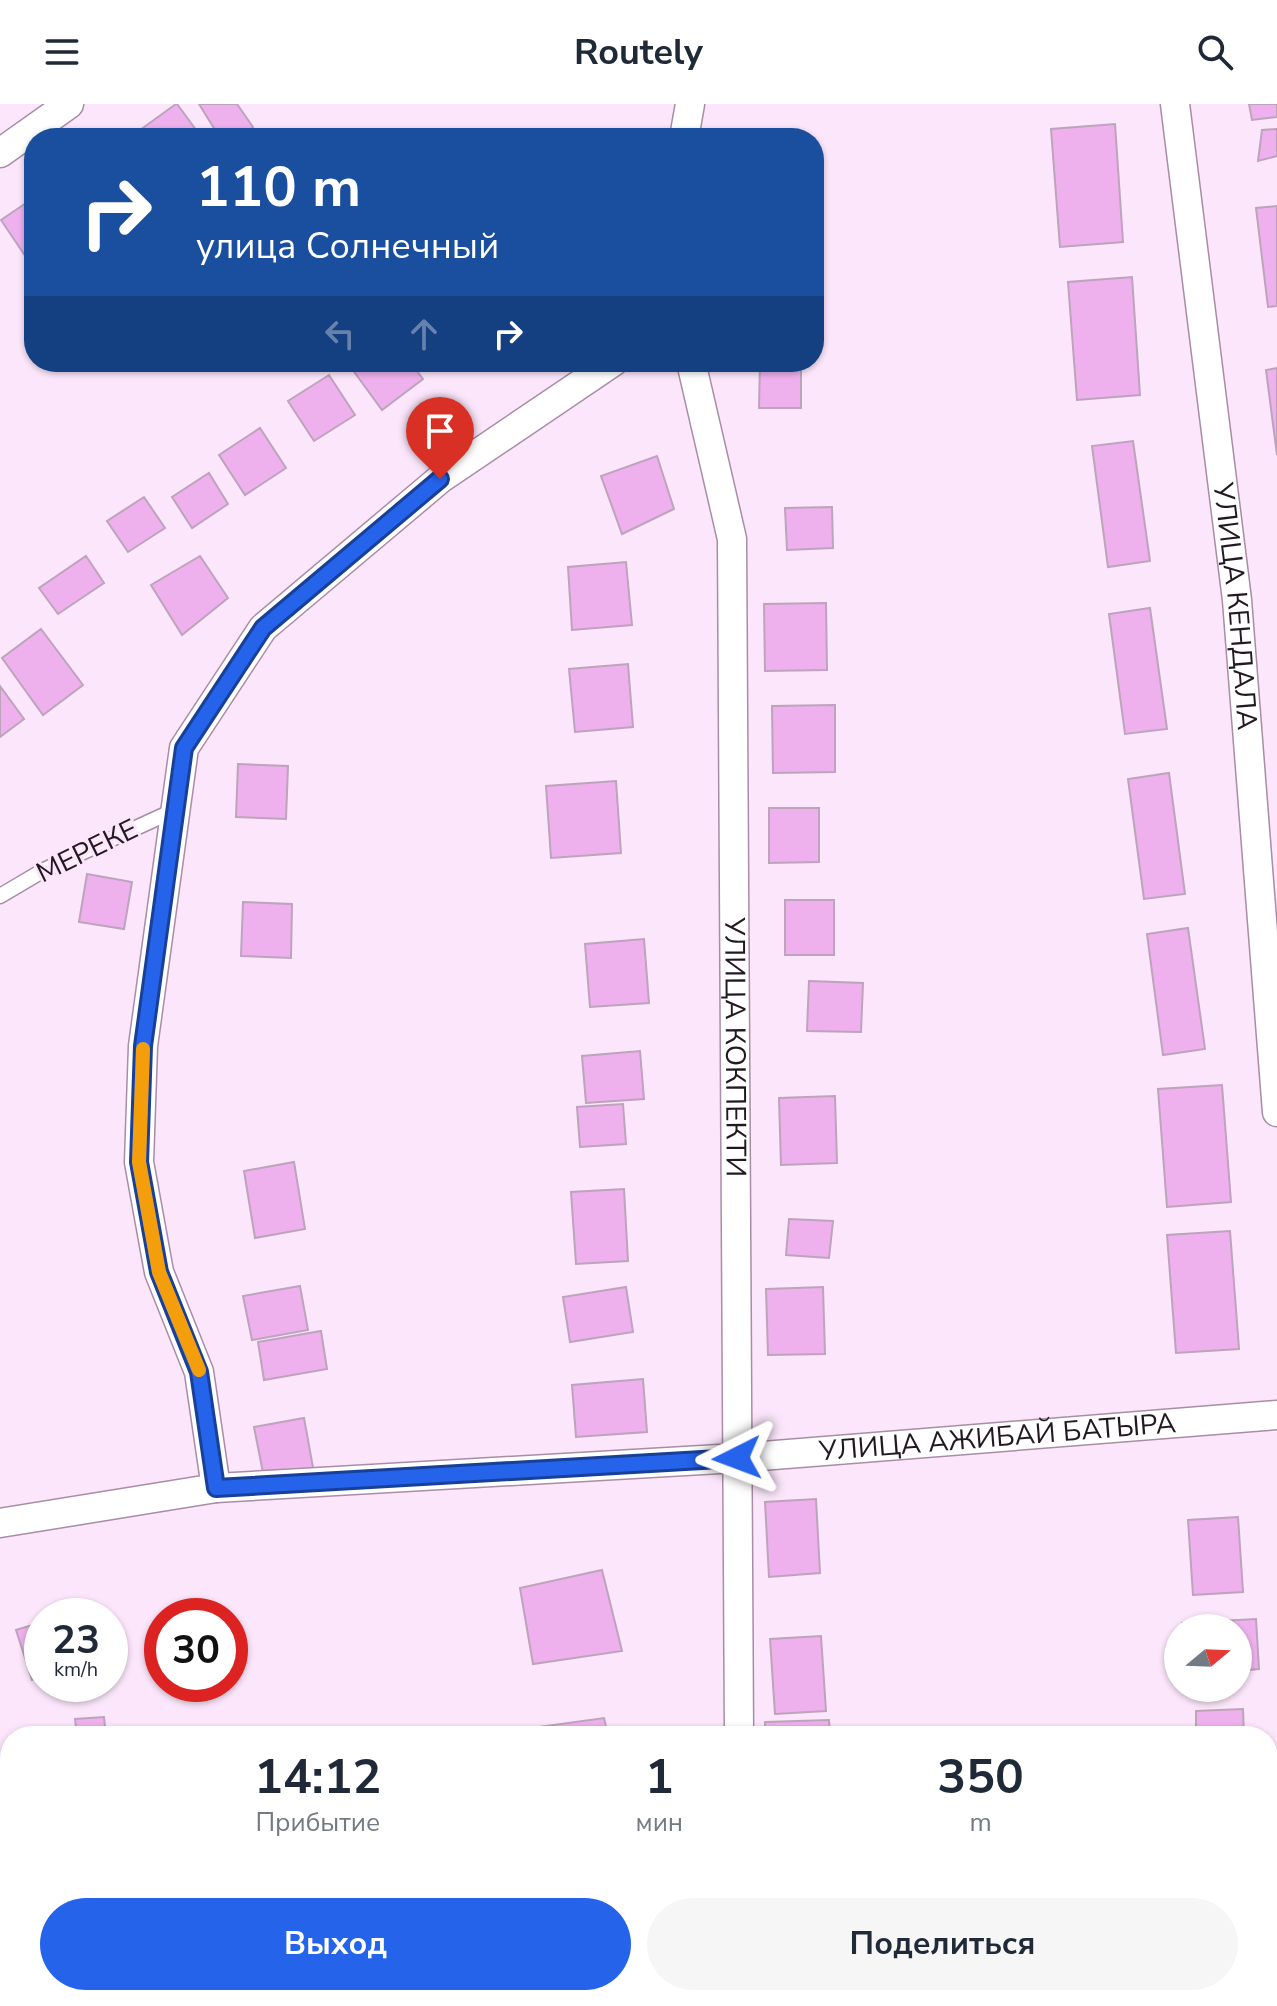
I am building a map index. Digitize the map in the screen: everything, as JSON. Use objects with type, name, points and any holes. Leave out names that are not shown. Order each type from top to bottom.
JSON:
[{"type":"street","points":[[35,128],[69,104]]},
{"type":"street","points":[[686,128],[690,104]]},
{"type":"street","name":"УЛИЦА КЕНДАЛА","points":[[1175,104],[1237,600],[1277,1112]]},
{"type":"street","points":[[0,153],[24,136]]},
{"type":"street","points":[[216,1488],[199,1372],[159,1272],[139,1162],[143,1046],[184,748],[263,628],[440,479],[598,372]]},
{"type":"street","name":"УЛИЦА КОКПЕКТИ","points":[[693,372],[732,539],[739,1726]]},
{"type":"street","name":"УЛИЦА АЖИБАЙ БАТЫРА","points":[[0,1523],[216,1488],[737,1458],[1277,1415]]},
{"type":"lane","name":"МЕРЕКЕ","points":[[0,896],[44,870],[175,810]]},
{"type":"building","points":[[177,104],[195,128],[143,128]]},
{"type":"building","points":[[199,104],[237,104],[253,127],[252,128],[214,128]]},
{"type":"building","points":[[1249,104],[1277,104],[1277,117],[1252,120]]},
{"type":"building","points":[[1115,124],[1123,242],[1060,247],[1051,129]]},
{"type":"building","points":[[1277,129],[1277,156],[1258,161],[1262,130]]},
{"type":"building","points":[[24,204],[24,254],[1,220]]},
{"type":"building","points":[[1277,206],[1277,306],[1268,307],[1256,208]]},
{"type":"building","points":[[1132,277],[1140,395],[1077,400],[1068,282]]},
{"type":"building","points":[[1277,368],[1277,455],[1266,370]]},
{"type":"building","points":[[354,372],[418,372],[423,379],[382,410]]},
{"type":"building","points":[[760,372],[801,372],[801,408],[759,408]]},
{"type":"building","points":[[329,375],[355,415],[314,441],[288,401]]},
{"type":"building","points":[[260,428],[286,468],[245,495],[219,455]]},
{"type":"building","points":[[1133,441],[1150,561],[1108,567],[1092,446]]},
{"type":"building","points":[[657,456],[674,509],[622,534],[601,476]]},
{"type":"building","points":[[209,473],[228,504],[192,528],[172,497]]},
{"type":"building","points":[[144,497],[165,528],[128,552],[107,521]]},
{"type":"building","points":[[832,507],[833,548],[787,550],[785,508]]},
{"type":"building","points":[[86,556],[104,583],[58,614],[39,588]]},
{"type":"building","points":[[200,556],[228,598],[182,635],[151,585]]},
{"type":"building","points":[[626,562],[632,625],[572,630],[568,567]]},
{"type":"building","points":[[826,603],[827,670],[765,671],[764,604]]},
{"type":"building","points":[[1150,608],[1167,729],[1125,734],[1109,614]]},
{"type":"building","points":[[41,629],[83,685],[43,715],[2,658]]},
{"type":"building","points":[[628,664],[633,727],[575,732],[569,669]]},
{"type":"building","points":[[0,686],[24,719],[0,737]]},
{"type":"building","points":[[835,705],[835,772],[773,773],[772,706]]},
{"type":"building","points":[[238,764],[288,766],[286,819],[236,817]]},
{"type":"building","points":[[1169,773],[1185,894],[1144,899],[1128,779]]},
{"type":"building","points":[[616,781],[621,853],[551,858],[546,786]]},
{"type":"building","points":[[769,808],[819,808],[819,862],[769,863]]},
{"type":"building","points":[[87,874],[132,882],[124,929],[79,922]]},
{"type":"building","points":[[785,900],[834,900],[834,955],[785,955]]},
{"type":"building","points":[[243,902],[292,904],[291,958],[241,956]]},
{"type":"building","points":[[1188,928],[1205,1049],[1163,1055],[1147,934]]},
{"type":"building","points":[[644,939],[649,1003],[590,1007],[585,944]]},
{"type":"building","points":[[809,981],[863,983],[861,1032],[807,1031]]},
{"type":"building","points":[[640,1051],[644,1099],[586,1103],[582,1056]]},
{"type":"building","points":[[1222,1085],[1231,1202],[1167,1207],[1158,1089]]},
{"type":"building","points":[[835,1096],[837,1163],[781,1165],[779,1098]]},
{"type":"building","points":[[623,1104],[626,1144],[580,1147],[577,1107]]},
{"type":"building","points":[[294,1162],[305,1229],[255,1238],[244,1171]]},
{"type":"building","points":[[624,1189],[628,1261],[576,1264],[571,1192]]},
{"type":"building","points":[[789,1219],[833,1221],[829,1258],[786,1255]]},
{"type":"building","points":[[1230,1231],[1239,1349],[1176,1353],[1167,1235]]},
{"type":"building","points":[[300,1286],[308,1330],[252,1340],[243,1296]]},
{"type":"building","points":[[626,1287],[633,1332],[570,1342],[563,1297]]},
{"type":"building","points":[[823,1287],[825,1354],[768,1355],[766,1289]]},
{"type":"building","points":[[321,1331],[327,1369],[264,1380],[258,1342]]},
{"type":"building","points":[[643,1379],[647,1432],[576,1437],[572,1385]]},
{"type":"building","points":[[304,1418],[314,1473],[265,1483],[254,1427]]},
{"type":"building","points":[[816,1499],[820,1573],[769,1577],[765,1502]]},
{"type":"building","points":[[1238,1517],[1243,1592],[1193,1595],[1188,1520]]},
{"type":"building","points":[[602,1570],[622,1651],[533,1664],[520,1588]]},
{"type":"building","points":[[1252,1619],[1256,1619],[1259,1669],[1252,1670]]},
{"type":"building","points":[[24,1628],[24,1655],[16,1630]]},
{"type":"building","points":[[821,1636],[826,1711],[775,1714],[770,1639]]},
{"type":"building","points":[[1243,1709],[1244,1726],[1196,1726],[1196,1711]]},
{"type":"building","points":[[104,1717],[105,1726],[76,1726],[75,1719]]},
{"type":"building","points":[[604,1718],[606,1726],[546,1726]]},
{"type":"building","points":[[829,1720],[829,1726],[765,1726],[765,1722]]},
{"type":"slow traffic","points":[[143,1049],[139,1162],[159,1272],[199,1370]]},
{"type":"route","points":[[440,479],[263,628],[184,748],[143,1046],[139,1162],[159,1272],[199,1372],[216,1488],[737,1458]]}]
